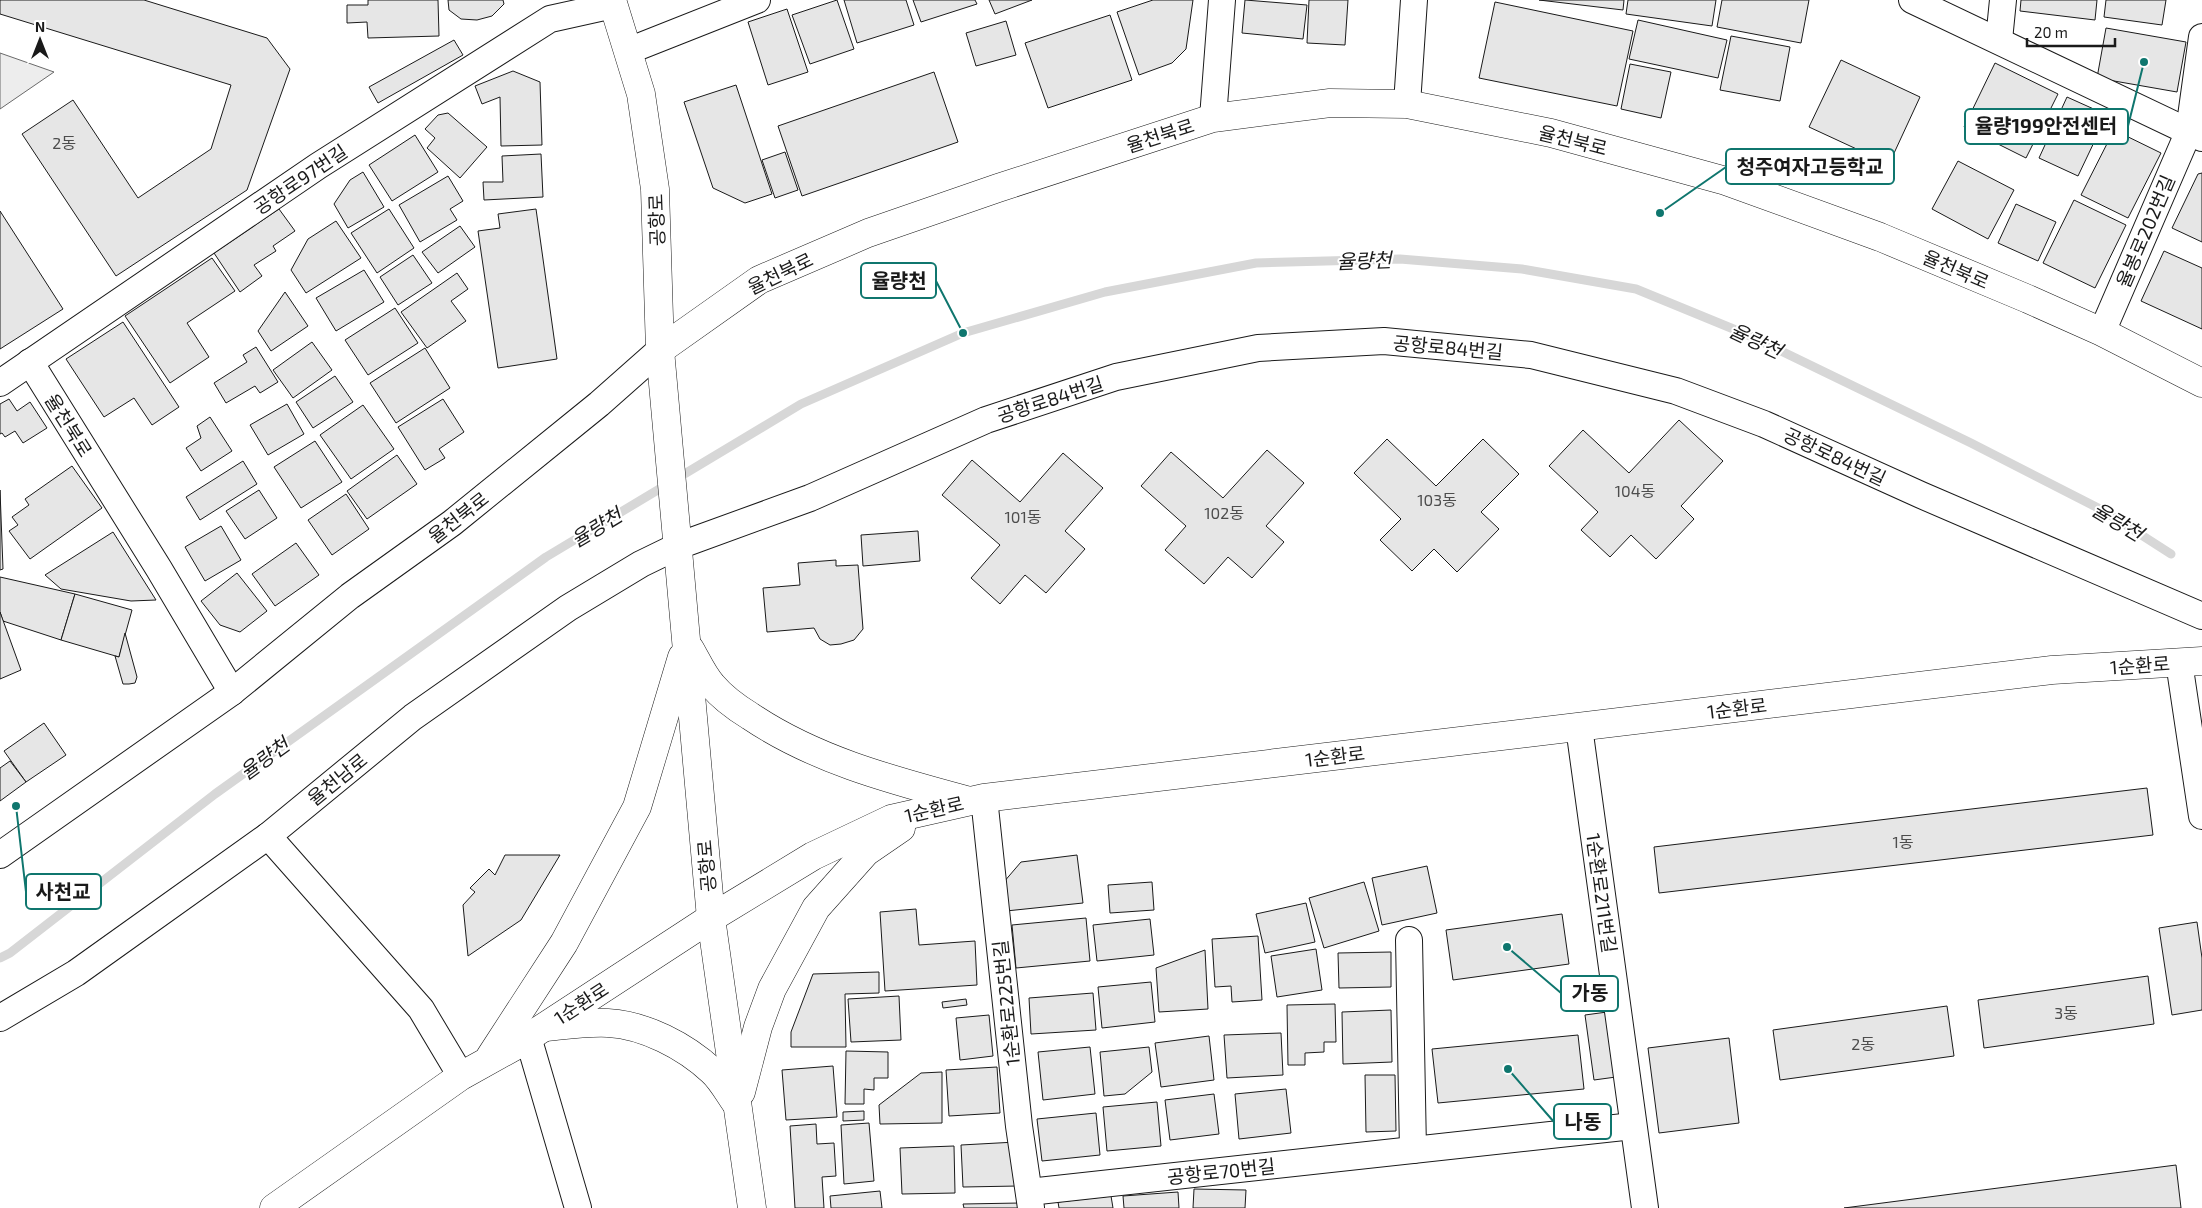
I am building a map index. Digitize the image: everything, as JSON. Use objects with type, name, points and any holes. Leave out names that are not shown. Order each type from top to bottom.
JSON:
[{"type":"main road","name":"공항로","points":[[613,2],[641,94],[655,188],[660,350],[711,918],[752,1208]]},
{"type":"main road","name":"율천북로","points":[[660,350],[759,280],[868,233],[998,188],[1213,118],[1330,103],[1407,104],[1551,134],[1726,181],[1880,237],[2102,332],[2202,383]]},
{"type":"main road","points":[[686,644],[712,685],[737,708],[769,729],[834,760],[878,776],[977,800]]},
{"type":"main road","points":[[487,1062],[564,943],[637,806],[686,644]]},
{"type":"main road","name":"1순환로","points":[[274,1208],[460,1076],[487,1062],[535,1032],[711,918],[812,856],[891,819],[977,800],[1579,727],[2052,670],[2191,662]]},
{"type":"main road","points":[[738,1105],[758,1027],[772,989],[816,908],[866,852],[897,829],[977,800]]},
{"type":"main road","points":[[535,1032],[608,1023],[631,1026],[673,1044],[692,1056],[713,1072],[738,1105]]},
{"type":"street","points":[[628,51],[757,0]]},
{"type":"street","points":[[1213,118],[1222,0]]},
{"type":"street","points":[[1407,104],[1414,0]]},
{"type":"street","points":[[1912,0],[2195,135]]},
{"type":"street","points":[[1999,40],[2002,0]]},
{"type":"street","name":"공항로97번길","points":[[0,383],[318,166],[550,19],[613,2]]},
{"type":"street","name":"율봉로202번길","points":[[2102,332],[2195,135],[2202,38]]},
{"type":"street","name":"공항로84번길","points":[[677,534],[810,498],[986,420],[1116,377],[1258,348],[1384,341],[1531,355],[1676,391],[1764,424],[1921,495],[2202,616]]},
{"type":"street","name":"율천북로","points":[[0,855],[232,692],[350,596],[452,523],[599,404],[660,350]]},
{"type":"street","name":"율천북로","points":[[30,362],[159,568],[232,692]]},
{"type":"street","name":"율천남로","points":[[0,1018],[76,973],[268,836],[429,705],[568,608],[641,564],[677,534]]},
{"type":"street","points":[[2191,662],[2202,816]]},
{"type":"street","name":"1순환로211번길","points":[[1579,727],[1645,1208]]},
{"type":"street","name":"1순환로225번길","points":[[977,800],[1030,1200]]},
{"type":"street","points":[[268,836],[421,1009],[460,1076]]},
{"type":"street","points":[[1409,940],[1413,1150]]},
{"type":"street","points":[[535,1032],[578,1208]]},
{"type":"street","name":"공항로70번길","points":[[1030,1200],[1413,1150],[1633,1126]]},
{"type":"shaded area","points":[[0,53],[54,72],[0,109]]},
{"type":"building","points":[[0,0],[144,0],[267,38],[290,69],[247,190],[116,276],[22,134],[73,100],[138,198],[211,149],[231,85],[0,14]]},
{"type":"building","points":[[368,0],[438,0],[439,36],[368,38],[367,22],[347,23],[347,5],[368,5]]},
{"type":"building","points":[[448,0],[503,0],[504,4],[492,16],[477,20],[461,19],[449,10]]},
{"type":"building","points":[[837,0],[854,49],[810,64],[792,15]]},
{"type":"building","points":[[844,0],[906,0],[914,25],[857,43]]},
{"type":"building","points":[[913,0],[975,0],[977,4],[921,22]]},
{"type":"building","points":[[989,0],[1032,0],[995,14]]},
{"type":"building","points":[[1153,0],[1193,0],[1186,49],[1172,63],[1139,75],[1117,12]]},
{"type":"building","points":[[1245,0],[1307,5],[1303,39],[1242,33]]},
{"type":"building","points":[[1309,0],[1348,0],[1345,45],[1307,43]]},
{"type":"building","points":[[1539,0],[1624,0],[1623,10]]},
{"type":"building","points":[[1628,0],[1716,0],[1712,26],[1626,14]]},
{"type":"building","points":[[1722,0],[1809,0],[1801,43],[1717,27]]},
{"type":"building","points":[[2021,0],[2097,0],[2095,20],[2020,11]]},
{"type":"building","points":[[2106,0],[2166,0],[2162,25],[2104,17]]},
{"type":"building","points":[[1495,2],[1633,31],[1617,106],[1479,78]]},
{"type":"building","points":[[787,9],[808,72],[768,85],[748,22]]},
{"type":"building","points":[[1110,15],[1132,80],[1048,108],[1025,43]]},
{"type":"building","points":[[1638,20],[1727,40],[1718,78],[1629,59]]},
{"type":"building","points":[[1006,21],[1016,55],[976,66],[966,33]]},
{"type":"building","points":[[2106,28],[2186,42],[2177,92],[2097,78]]},
{"type":"building","points":[[1731,36],[1790,47],[1780,101],[1720,90]]},
{"type":"building","points":[[454,40],[463,55],[378,103],[369,87]]},
{"type":"building","points":[[1841,60],[1920,97],[1889,164],[1809,127]]},
{"type":"building","points":[[1995,63],[2058,94],[2026,158],[1964,127]]},
{"type":"building","points":[[1630,64],[1671,72],[1661,118],[1621,109]]},
{"type":"building","points":[[513,71],[540,82],[542,145],[501,146],[500,97],[482,104],[475,86]]},
{"type":"building","points":[[934,72],[958,142],[802,196],[778,126]]},
{"type":"building","points":[[736,85],[772,194],[745,203],[713,188],[684,102]]},
{"type":"building","points":[[2067,97],[2107,115],[2078,176],[2039,158]]},
{"type":"building","points":[[448,113],[487,147],[460,178],[427,148],[435,138],[425,129],[438,115]]},
{"type":"building","points":[[2114,130],[2161,153],[2128,218],[2081,195]]},
{"type":"building","points":[[415,135],[438,172],[392,201],[369,165]]},
{"type":"building","points":[[785,152],[798,190],[775,198],[762,160]]},
{"type":"building","points":[[541,154],[543,197],[484,200],[483,182],[503,182],[502,156]]},
{"type":"building","points":[[1958,161],[2014,190],[1988,239],[1932,209]]},
{"type":"building","points":[[363,172],[384,207],[348,228],[334,204],[350,180]]},
{"type":"building","points":[[2202,173],[2202,242],[2172,228],[2198,174]]},
{"type":"building","points":[[448,176],[463,201],[450,209],[457,220],[420,242],[399,205]]},
{"type":"building","points":[[2074,200],[2126,225],[2095,288],[2043,263]]},
{"type":"building","points":[[2016,204],[2056,222],[2038,261],[1998,243]]},
{"type":"building","points":[[279,209],[295,231],[273,246],[276,251],[254,265],[262,276],[240,292],[214,253]]},
{"type":"building","points":[[389,209],[414,248],[377,273],[351,233]]},
{"type":"building","points":[[536,209],[557,359],[498,368],[478,231],[500,228],[498,214]]},
{"type":"building","points":[[0,211],[63,309],[0,349]]},
{"type":"building","points":[[336,221],[361,258],[306,293],[291,270],[308,239]]},
{"type":"building","points":[[460,226],[475,247],[438,273],[422,252]]},
{"type":"building","points":[[2164,251],[2202,268],[2202,329],[2141,301]]},
{"type":"building","points":[[413,255],[432,283],[398,305],[380,277]]},
{"type":"building","points":[[212,258],[235,291],[187,323],[209,357],[170,383],[125,316]]},
{"type":"building","points":[[364,270],[384,302],[336,331],[316,298]]},
{"type":"building","points":[[457,273],[468,289],[451,301],[466,321],[427,348],[401,312]]},
{"type":"building","points":[[285,292],[308,326],[271,351],[258,331]]},
{"type":"building","points":[[395,308],[418,343],[368,375],[345,340]]},
{"type":"building","points":[[123,322],[179,407],[152,425],[134,398],[104,417],[66,359]]},
{"type":"building","points":[[312,342],[332,370],[293,398],[273,370]]},
{"type":"building","points":[[256,347],[278,382],[260,393],[255,386],[226,403],[214,383],[247,362],[243,355]]},
{"type":"building","points":[[425,348],[450,388],[396,423],[370,383]]},
{"type":"building","points":[[335,376],[353,402],[313,428],[296,402]]},
{"type":"building","points":[[9,399],[17,411],[30,402],[47,428],[23,443],[15,431],[5,437],[2,433],[0,434],[0,404]]},
{"type":"building","points":[[443,399],[464,432],[439,449],[445,458],[425,470],[398,427]]},
{"type":"building","points":[[287,404],[304,434],[268,455],[250,425]]},
{"type":"building","points":[[363,405],[394,449],[351,479],[320,435]]},
{"type":"building","points":[[210,417],[232,451],[201,471],[186,448],[201,438],[197,426]]},
{"type":"building","points":[[1679,420],[1723,461],[1681,506],[1694,519],[1656,559],[1631,535],[1610,557],[1581,530],[1598,512],[1549,466],[1583,430],[1629,473]]},
{"type":"building","points":[[1387,439],[1436,486],[1483,439],[1519,474],[1481,512],[1499,529],[1457,572],[1434,549],[1412,571],[1380,540],[1401,519],[1354,473]]},
{"type":"building","points":[[315,441],[342,482],[301,508],[274,467]]},
{"type":"building","points":[[1267,450],[1304,483],[1266,526],[1284,542],[1252,578],[1228,557],[1204,584],[1165,550],[1186,526],[1141,486],[1171,452],[1223,498]]},
{"type":"building","points":[[1063,453],[1103,488],[1065,531],[1085,549],[1046,593],[1025,575],[1000,604],[971,578],[1000,545],[942,495],[972,460],[1020,502]]},
{"type":"building","points":[[397,455],[417,484],[367,519],[347,491]]},
{"type":"building","points":[[243,461],[257,484],[200,520],[186,497]]},
{"type":"building","points":[[72,466],[102,508],[30,559],[9,531],[18,525],[12,517],[29,505],[25,499]]},
{"type":"building","points":[[0,490],[3,569],[0,570]]},
{"type":"building","points":[[259,490],[277,518],[245,539],[226,511]]},
{"type":"building","points":[[346,494],[369,529],[332,555],[308,520]]},
{"type":"building","points":[[221,526],[241,560],[205,581],[185,547]]},
{"type":"building","points":[[918,531],[920,561],[863,566],[861,535]]},
{"type":"building","points":[[113,532],[156,600],[131,601],[61,589],[45,575]]},
{"type":"building","points":[[296,543],[319,575],[275,606],[252,574]]},
{"type":"building","points":[[836,560],[836,566],[858,565],[863,629],[854,640],[830,645],[820,639],[814,628],[767,632],[763,588],[800,585],[798,563]]},
{"type":"building","points":[[237,573],[267,611],[240,632],[220,625],[201,601]]},
{"type":"building","points":[[0,577],[75,594],[61,640],[3,621],[0,612]]},
{"type":"building","points":[[75,594],[132,610],[119,657],[61,640]]},
{"type":"building","points":[[0,612],[21,670],[0,679]]},
{"type":"building","points":[[125,633],[137,677],[135,683],[129,684],[123,684],[115,656],[119,657]]},
{"type":"building","points":[[44,723],[66,755],[26,782],[4,751]]},
{"type":"building","points":[[10,761],[26,782],[0,801],[0,768]]},
{"type":"building","points":[[2147,788],[2153,835],[1659,893],[1654,847]]},
{"type":"building","points":[[505,855],[560,855],[521,920],[468,956],[463,905],[475,892],[470,888],[489,869],[495,875]]},
{"type":"building","points":[[1077,855],[1083,903],[1006,911],[1003,883],[1021,862]]},
{"type":"building","points":[[1427,866],[1437,913],[1382,925],[1372,878]]},
{"type":"building","points":[[1152,882],[1154,910],[1110,913],[1108,885]]},
{"type":"building","points":[[1364,882],[1379,931],[1324,948],[1309,898]]},
{"type":"building","points":[[1306,903],[1315,942],[1265,953],[1256,914]]},
{"type":"building","points":[[916,909],[919,945],[975,941],[977,985],[885,991],[880,912]]},
{"type":"building","points":[[1562,914],[1569,964],[1453,980],[1446,930]]},
{"type":"building","points":[[1086,918],[1090,961],[1016,968],[1012,925]]},
{"type":"building","points":[[1150,919],[1154,955],[1097,961],[1093,925]]},
{"type":"building","points":[[2197,922],[2202,958],[2202,1010],[2172,1015],[2159,928]]},
{"type":"building","points":[[1258,936],[1262,1000],[1232,1002],[1231,986],[1215,987],[1212,939]]},
{"type":"building","points":[[1316,949],[1322,990],[1277,997],[1271,956]]},
{"type":"building","points":[[1205,950],[1208,1009],[1159,1012],[1156,968]]},
{"type":"building","points":[[1391,952],[1391,987],[1339,988],[1338,953]]},
{"type":"building","points":[[879,972],[879,993],[845,994],[846,1047],[791,1047],[791,1032],[813,974]]},
{"type":"building","points":[[2148,976],[2154,1024],[1984,1048],[1978,1000]]},
{"type":"building","points":[[1151,982],[1155,1022],[1102,1028],[1098,987]]},
{"type":"building","points":[[1093,993],[1096,1030],[1031,1034],[1029,998]]},
{"type":"building","points":[[899,996],[901,1040],[851,1042],[848,999]]},
{"type":"building","points":[[966,999],[967,1005],[943,1008],[942,1002]]},
{"type":"building","points":[[1335,1004],[1336,1042],[1324,1042],[1324,1052],[1305,1053],[1305,1065],[1288,1065],[1287,1005]]},
{"type":"building","points":[[1947,1006],[1954,1056],[1780,1080],[1773,1030]]},
{"type":"building","points":[[1391,1010],[1392,1062],[1343,1064],[1342,1012]]},
{"type":"building","points":[[1607,1012],[1616,1077],[1594,1080],[1585,1015]]},
{"type":"building","points":[[989,1015],[993,1056],[960,1060],[956,1018]]},
{"type":"building","points":[[1281,1033],[1283,1075],[1227,1078],[1224,1035]]},
{"type":"building","points":[[1578,1035],[1584,1089],[1438,1103],[1432,1049]]},
{"type":"building","points":[[1209,1036],[1214,1080],[1161,1087],[1155,1043]]},
{"type":"building","points":[[1729,1038],[1739,1123],[1659,1133],[1648,1048]]},
{"type":"building","points":[[1090,1047],[1095,1094],[1043,1100],[1038,1052]]},
{"type":"building","points":[[1149,1047],[1152,1072],[1125,1094],[1104,1096],[1100,1052]]},
{"type":"building","points":[[846,1051],[888,1052],[888,1078],[874,1078],[874,1090],[864,1089],[864,1104],[845,1104]]},
{"type":"building","points":[[833,1066],[837,1117],[786,1120],[782,1070]]},
{"type":"building","points":[[997,1067],[1000,1113],[949,1116],[946,1070]]},
{"type":"building","points":[[942,1072],[942,1123],[880,1124],[879,1105],[921,1073]]},
{"type":"building","points":[[1365,1075],[1395,1075],[1396,1131],[1366,1132]]},
{"type":"building","points":[[1286,1089],[1291,1133],[1239,1139],[1235,1094]]},
{"type":"building","points":[[1214,1094],[1219,1134],[1170,1140],[1165,1100]]},
{"type":"building","points":[[1157,1102],[1161,1146],[1107,1151],[1103,1107]]},
{"type":"building","points":[[864,1111],[864,1120],[843,1121],[843,1112]]},
{"type":"building","points":[[1096,1113],[1100,1155],[1042,1161],[1037,1119]]},
{"type":"building","points":[[869,1123],[874,1181],[844,1184],[841,1125]]},
{"type":"building","points":[[816,1124],[817,1144],[834,1143],[836,1176],[822,1177],[824,1208],[795,1208],[790,1126]]},
{"type":"building","points":[[1016,1142],[1018,1186],[963,1187],[961,1145]]},
{"type":"building","points":[[954,1146],[955,1193],[902,1194],[900,1148]]},
{"type":"building","points":[[2176,1165],[2181,1208],[1844,1208]]},
{"type":"building","points":[[1194,1189],[1246,1190],[1245,1208],[1193,1208]]},
{"type":"building","points":[[880,1191],[882,1208],[831,1208],[830,1196]]},
{"type":"building","points":[[1178,1192],[1179,1208],[1124,1208],[1123,1196]]},
{"type":"building","points":[[1111,1196],[1113,1208],[1059,1208],[1058,1202]]},
{"type":"building","points":[[1020,1203],[1020,1208],[964,1208],[963,1204]]},
{"type":"waterway","name":"율량천","points":[[0,958],[10,953],[215,794],[546,557],[801,404],[963,333],[1105,292],[1256,263],[1400,259],[1522,269],[1636,289],[1748,335],[1971,443],[2104,511],[2171,554]]},
{"type":"place","name":"율량199안전센터","points":[[2144,62]]},
{"type":"place","name":"청주여자고등학교","points":[[1660,213]]},
{"type":"place","name":"율량천","points":[[963,333]]},
{"type":"place","name":"사천교","points":[[16,806]]},
{"type":"place","name":"가동","points":[[1507,947]]},
{"type":"place","name":"나동","points":[[1508,1069]]}]
